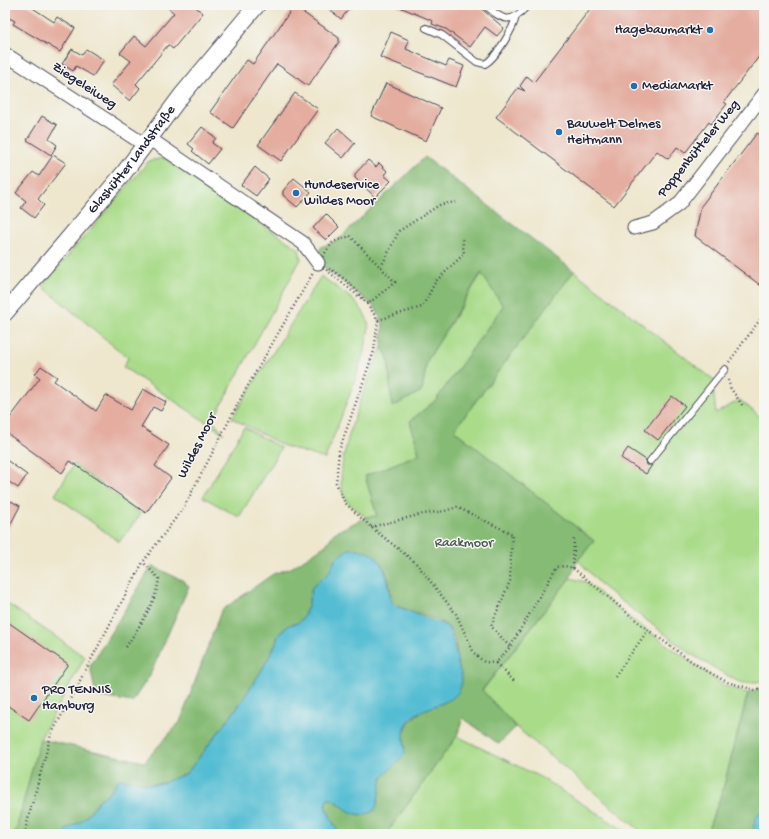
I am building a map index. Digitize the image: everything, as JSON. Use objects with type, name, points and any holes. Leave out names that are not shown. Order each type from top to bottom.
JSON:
[{"type":"street","name":"Glashütter Landstraße","points":[[5,313],[147,142],[180,96],[257,5]]},
{"type":"street","name":"Ziegeleiweg","points":[[5,54],[147,142]]},
{"type":"street","name":"Poppenbütteler Weg","points":[[634,228],[653,223],[679,204],[764,94]]},
{"type":"street","points":[[147,142],[303,243],[318,263]]},
{"type":"lane","points":[[485,5],[502,18],[509,19],[516,16],[528,5]]},
{"type":"lane","points":[[426,28],[442,35],[477,62],[485,64],[492,59],[505,40],[513,26],[516,16]]},
{"type":"lane","points":[[650,461],[725,369]]},
{"type":"path","points":[[368,304],[395,282],[381,267],[399,231],[442,204],[457,202]]},
{"type":"path","name":"Wildes Moor","points":[[24,834],[50,735],[143,562],[184,507],[242,396],[318,263],[333,242],[350,236],[381,267]]},
{"type":"path","points":[[378,320],[422,307],[436,281],[464,254],[462,237]]},
{"type":"path","points":[[318,263],[352,285],[368,304],[378,320],[374,351],[340,451],[336,483],[345,503],[371,527],[416,563],[456,614],[474,653],[484,662],[496,663],[515,682]]},
{"type":"path","points":[[743,406],[731,389],[725,369],[764,314]]},
{"type":"path","points":[[371,527],[457,507],[512,534],[510,581],[491,626],[510,647]]},
{"type":"path","points":[[573,568],[574,537]]},
{"type":"path","points":[[126,647],[149,610],[156,594],[159,579],[143,562]]},
{"type":"path","points":[[496,663],[510,647],[557,567],[564,566],[573,568],[648,630],[698,666],[727,682],[755,690],[764,687]]},
{"type":"path","points":[[616,676],[648,630]]},
{"type":"green space","name":"Raakmoor","points":[[425,157],[574,271],[454,430],[594,541],[578,560],[570,578],[482,690],[516,727],[499,744],[463,718],[457,736],[386,834],[339,834],[326,808],[326,801],[331,798],[340,805],[360,815],[379,791],[382,778],[405,747],[405,730],[409,723],[421,712],[444,703],[453,674],[456,654],[453,634],[447,626],[431,618],[396,606],[391,601],[389,581],[385,570],[336,558],[329,573],[312,587],[308,607],[302,619],[298,623],[289,625],[278,635],[276,644],[260,673],[237,708],[187,773],[159,784],[146,784],[119,779],[108,794],[99,800],[87,816],[80,822],[67,829],[64,834],[15,834],[40,739],[144,762],[180,722],[221,611],[273,574],[291,568],[326,545],[334,533],[366,517],[377,516],[365,476],[419,454],[410,421],[436,400],[503,306],[481,273],[427,361],[422,391],[392,407],[388,358],[382,347],[383,324],[375,307],[316,261],[321,247],[338,240]]},
{"type":"green space","points":[[164,158],[299,249],[301,259],[213,420],[224,434],[123,367],[128,358],[42,286],[149,161]]},
{"type":"green space","points":[[574,271],[718,383],[713,388],[716,413],[740,400],[764,420],[764,681],[744,683],[735,680],[691,654],[603,587],[578,560],[594,541],[454,430]]},
{"type":"green space","points":[[482,273],[503,306],[436,400],[410,421],[419,454],[365,476],[377,516],[366,517],[351,505],[344,497],[341,483],[342,465],[353,422],[382,347],[388,358],[392,407],[422,391],[427,361]]},
{"type":"green space","points":[[321,276],[355,302],[365,315],[368,322],[365,347],[359,367],[325,459],[284,446],[232,418]]},
{"type":"green space","points":[[244,427],[281,448],[239,517],[203,497]]},
{"type":"green space","points":[[74,464],[141,514],[119,542],[55,495]]},
{"type":"green space","points":[[152,566],[182,580],[189,586],[150,675],[132,702],[96,696],[90,666]]},
{"type":"green space","points":[[570,578],[586,582],[627,616],[725,686],[748,693],[722,793],[706,834],[644,834],[516,727],[482,691]]},
{"type":"green space","name":"PRO TENNIS Hamburg","points":[[5,602],[85,657],[40,739],[15,834],[5,834]]},
{"type":"green space","points":[[764,687],[764,809],[759,814],[753,834],[706,834],[722,793],[748,693]]},
{"type":"green space","points":[[457,736],[540,777],[630,834],[386,834]]},
{"type":"water","points":[[348,549],[359,549],[369,552],[376,557],[385,572],[391,601],[396,606],[447,626],[453,640],[458,666],[462,677],[460,689],[455,696],[448,701],[421,712],[413,717],[407,724],[404,735],[405,754],[382,778],[377,805],[374,811],[365,814],[358,814],[346,809],[332,799],[328,799],[325,804],[326,808],[339,834],[64,834],[67,829],[80,822],[87,816],[99,800],[108,794],[119,779],[146,784],[158,784],[187,773],[237,708],[260,673],[276,644],[278,635],[289,625],[298,623],[302,619],[308,607],[312,587],[329,573],[336,558]]},
{"type":"water","points":[[764,809],[764,834],[753,834],[755,819]]},
{"type":"building","points":[[5,5],[28,5],[54,22],[57,17],[75,28],[60,52],[13,24],[15,21],[5,16]]},
{"type":"building","points":[[165,5],[193,5],[203,13],[173,49],[168,45],[136,84],[140,88],[130,101],[111,85],[131,61],[120,53],[134,36],[146,46],[174,13]]},
{"type":"building","points":[[324,5],[352,5],[341,19]]},
{"type":"building","points":[[395,5],[477,5],[504,28],[497,36],[485,27],[470,47],[446,29],[432,24],[433,21]]},
{"type":"building","points":[[593,5],[764,5],[764,50],[724,102],[727,104],[711,124],[709,122],[685,153],[677,147],[668,159],[657,151],[614,206],[496,117],[518,88],[525,91],[520,86],[527,76],[534,82]]},
{"type":"building","points":[[294,6],[339,38],[339,42],[308,86],[277,64],[233,128],[210,112],[247,60],[253,64]]},
{"type":"building","points":[[391,32],[409,40],[406,49],[446,66],[449,60],[464,66],[456,87],[380,57]]},
{"type":"building","points":[[72,49],[82,55],[86,49],[104,60],[93,76],[76,66],[73,71],[62,64]]},
{"type":"building","points":[[386,83],[441,108],[426,141],[371,116]]},
{"type":"building","points":[[295,93],[318,109],[281,161],[258,145]]},
{"type":"building","points":[[42,116],[57,125],[49,139],[57,145],[51,155],[27,140]]},
{"type":"building","points":[[202,127],[216,138],[212,143],[220,149],[208,164],[192,151],[194,149],[188,144]]},
{"type":"building","points":[[338,128],[355,143],[343,158],[325,143]]},
{"type":"building","points":[[757,133],[764,138],[764,288],[695,236],[701,206]]},
{"type":"building","points":[[53,155],[66,163],[38,199],[44,205],[34,218],[21,208],[26,201],[16,193],[33,172],[39,176]]},
{"type":"building","points":[[368,160],[376,167],[379,163],[387,171],[384,175],[391,181],[375,197],[355,178],[355,174]]},
{"type":"building","points":[[255,167],[269,179],[256,196],[241,185]]},
{"type":"building","name":"Hundeservice Wildes Moor","points":[[294,178],[311,192],[297,207],[283,195],[283,191]]},
{"type":"building","points":[[326,214],[339,227],[326,240],[313,228]]},
{"type":"building","points":[[41,366],[57,377],[54,381],[96,411],[106,395],[131,410],[143,389],[166,402],[161,411],[153,407],[141,427],[169,445],[155,466],[171,478],[146,513],[70,461],[62,473],[5,432],[5,415],[10,418],[40,378],[35,374]]},
{"type":"building","points":[[672,396],[685,406],[658,440],[645,430]]},
{"type":"building","points":[[628,448],[646,460],[647,465],[652,465],[646,474],[621,458]]},
{"type":"building","points":[[5,459],[27,475],[18,488],[5,479]]},
{"type":"building","points":[[11,501],[20,506],[5,535],[5,512]]},
{"type":"building","points":[[5,620],[68,664],[29,720],[5,704]]},
{"type":"place","name":"Hagebaumarkt","points":[[710,30]]},
{"type":"place","name":"MediaMarkt","points":[[634,86]]},
{"type":"place","name":"Bauwelt Delmes Heitmann","points":[[559,132]]},
{"type":"place","name":"Hundeservice Wildes Moor","points":[[296,193]]},
{"type":"place","name":"PRO TENNIS Hamburg","points":[[34,698]]}]
